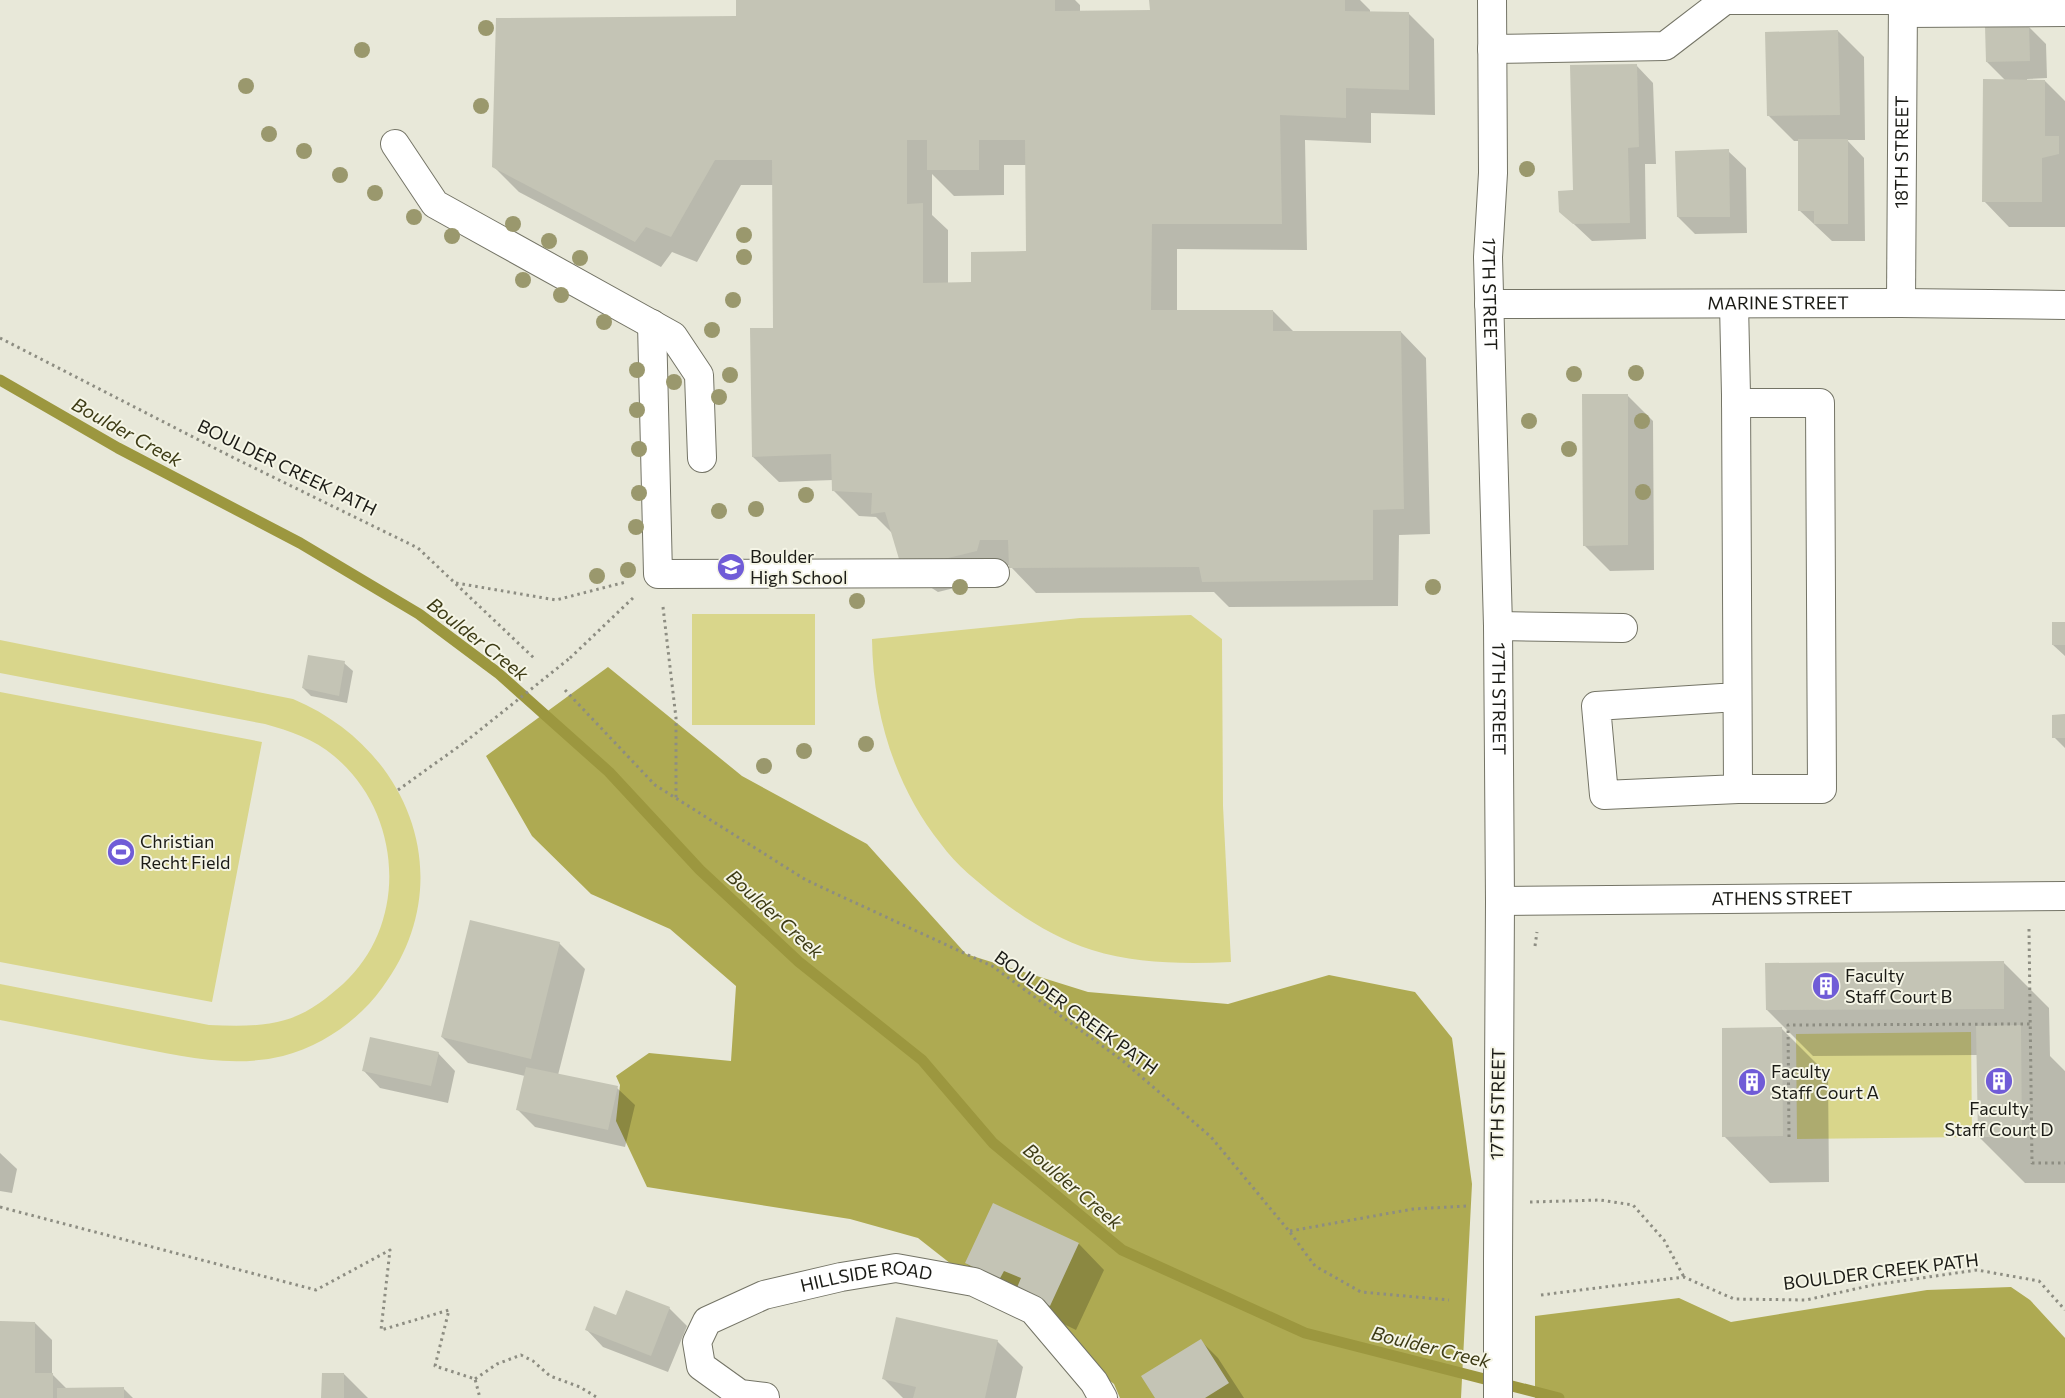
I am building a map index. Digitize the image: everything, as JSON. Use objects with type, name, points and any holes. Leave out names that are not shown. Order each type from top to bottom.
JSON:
[{"type":"street","name":"17TH STREET","points":[[1492,0],[1493,173],[1488,257],[1498,626],[1500,901],[1498,1398]]},
{"type":"street","points":[[1492,49],[1665,46],[1725,0],[2065,12]]},
{"type":"street","name":"18TH STREET","points":[[1901,303],[1903,5]]},
{"type":"street","points":[[395,144],[435,204],[673,336],[699,375],[702,458]]},
{"type":"street","name":"MARINE STREET","points":[[1489,304],[1901,303],[2065,305]]},
{"type":"street","points":[[1734,304],[1738,789]]},
{"type":"street","points":[[652,324],[658,574],[995,572]]},
{"type":"street","points":[[1736,403],[1820,403],[1822,789],[1738,789],[1604,795],[1596,706],[1737,697]]},
{"type":"street","points":[[1498,626],[1623,628]]},
{"type":"street","name":"ATHENS STREET","points":[[1500,901],[2065,896]]},
{"type":"street","name":"HILLSIDE ROAD","points":[[765,1397],[740,1394],[701,1366],[697,1342],[707,1320],[764,1295],[841,1277],[896,1268],[974,1282],[1033,1310],[1094,1382],[1103,1398]]},
{"type":"path","name":"BOULDER CREEK PATH","points":[[0,338],[232,457],[418,548],[536,660]]},
{"type":"path","points":[[455,583],[556,600],[658,574]]},
{"type":"path","points":[[398,790],[465,742],[570,658],[658,574]]},
{"type":"path","points":[[658,574],[676,718],[676,798]]},
{"type":"path","name":"BOULDER CREEK PATH","points":[[565,690],[655,785],[806,880],[992,966],[1123,1061],[1212,1137],[1290,1231],[1315,1266],[1361,1292],[1449,1300]]},
{"type":"path","points":[[2028,896],[2032,1163],[2065,1163]]},
{"type":"path","points":[[1789,1137],[1788,1025],[2030,1024]]},
{"type":"path","points":[[0,1207],[316,1290],[390,1250],[381,1330],[449,1310],[435,1366],[475,1379]]},
{"type":"path","name":"BOULDER CREEK PATH","points":[[1542,1295],[1684,1277],[1734,1299],[1806,1300],[1873,1285],[1977,1270],[2039,1281],[2065,1310]]},
{"type":"path","points":[[475,1379],[497,1364],[521,1355],[533,1361],[550,1376],[580,1387],[598,1398]]},
{"type":"path","points":[[475,1379],[480,1398]]},
{"type":"shaded area","points":[[692,614],[815,614],[815,725],[692,725]]},
{"type":"shaded area","points":[[1191,615],[1222,639],[1223,806],[1231,962],[1161,962],[1109,955],[1079,946],[1020,914],[968,873],[941,844],[911,797],[889,747],[877,694],[873,667],[872,639],[1080,618]]},
{"type":"shaded area","points":[[0,640],[293,699],[334,721],[368,750],[394,784],[411,822],[420,862],[418,905],[406,947],[373,1000],[351,1021],[325,1039],[298,1052],[263,1060],[223,1061],[183,1056],[0,1020],[0,984],[209,1025],[257,1025],[293,1017],[309,1010],[330,995],[343,984],[365,959],[379,931],[388,900],[389,868],[384,837],[374,807],[357,779],[334,756],[310,740],[265,724],[0,673]]},
{"type":"shaded area","points":[[608,667],[742,776],[867,844],[966,954],[1088,992],[1228,1004],[1329,975],[1415,992],[1452,1038],[1472,1184],[1461,1398],[1120,1398],[1114,1384],[1057,1339],[974,1282],[918,1238],[850,1219],[647,1187],[616,1121],[620,1085],[616,1076],[649,1053],[731,1061],[736,986],[670,929],[591,894],[532,836],[486,756]]},
{"type":"shaded area","name":"Christian Recht Field","points":[[0,692],[262,742],[212,1002],[0,962]]},
{"type":"shaded area","points":[[1971,1032],[1972,1137],[1797,1139],[1796,1034]]},
{"type":"shaded area","points":[[2011,1287],[2030,1300],[2065,1338],[2065,1398],[1535,1398],[1535,1316],[1679,1298],[1731,1322],[1927,1290]]},
{"type":"building","points":[[736,0],[1055,0],[1055,11],[1150,10],[1149,0],[1345,0],[1345,11],[1409,12],[1409,90],[1346,88],[1346,118],[1280,115],[1282,224],[1152,224],[1151,310],[1273,310],[1273,331],[1401,331],[1404,509],[1373,510],[1373,580],[1202,582],[1199,567],[1009,568],[1008,540],[980,540],[977,551],[911,567],[899,559],[885,512],[871,514],[872,493],[832,491],[831,454],[752,457],[750,328],[773,328],[772,160],[715,160],[671,237],[646,227],[635,242],[492,167],[496,18],[736,16]],"holes":[[[907,140],[927,140],[927,170],[979,170],[979,140],[1025,140],[1026,251],[971,252],[971,282],[923,283],[923,203],[907,204]]]},
{"type":"building","points":[[2029,25],[2030,61],[1986,62],[1985,26]]},
{"type":"building","points":[[1838,30],[1840,115],[1767,116],[1765,32]]},
{"type":"building","points":[[1637,64],[1639,147],[1628,148],[1630,223],[1573,224],[1559,212],[1558,191],[1573,190],[1570,65]]},
{"type":"building","points":[[1983,79],[2045,80],[2045,136],[2059,136],[2059,154],[2042,158],[2042,202],[1982,202]]},
{"type":"building","points":[[1798,139],[1848,139],[1848,224],[1814,224],[1814,211],[1798,211]]},
{"type":"building","points":[[1729,149],[1730,217],[1677,217],[1675,151]]},
{"type":"building","points":[[1582,394],[1628,394],[1628,545],[1583,546]]},
{"type":"building","points":[[2052,622],[2065,622],[2065,645],[2052,645]]},
{"type":"building","points":[[308,655],[345,661],[339,696],[302,688]]},
{"type":"building","points":[[2065,714],[2065,738],[2052,738],[2052,715]]},
{"type":"building","points":[[470,920],[560,942],[531,1059],[441,1037]]},
{"type":"building","points":[[2004,961],[2004,1009],[1766,1010],[1765,963]]},
{"type":"building","name":"Faculty Staff Court D","points":[[2021,1025],[2022,1137],[1978,1137],[1976,1026]]},
{"type":"building","name":"Faculty Staff Court A","points":[[1782,1027],[1783,1136],[1722,1137],[1722,1028]]},
{"type":"building","points":[[370,1037],[439,1052],[431,1086],[362,1071]]},
{"type":"building","points":[[526,1067],[618,1086],[608,1130],[516,1110]]},
{"type":"building","points":[[993,1203],[1079,1243],[1050,1306],[1016,1290],[1021,1278],[1004,1271],[999,1280],[965,1263]]},
{"type":"building","points":[[626,1290],[670,1307],[651,1356],[585,1330],[594,1306],[616,1315]]},
{"type":"building","points":[[896,1317],[998,1340],[985,1398],[913,1398],[916,1387],[882,1379]]},
{"type":"building","points":[[0,1321],[35,1322],[35,1373],[53,1373],[53,1398],[0,1398]]},
{"type":"building","points":[[1201,1339],[1229,1383],[1205,1398],[1155,1398],[1141,1376]]},
{"type":"building","points":[[322,1373],[344,1373],[344,1398],[321,1398]]},
{"type":"building","points":[[124,1387],[124,1398],[57,1398],[57,1388]]},
{"type":"waterway","name":"Boulder Creek","points":[[0,380],[118,448],[300,543],[419,614],[498,673],[609,772],[700,870],[799,962],[922,1060],[993,1143],[1122,1250],[1305,1333],[1559,1398]]},
{"type":"place","name":"Boulder High School","points":[[731,567]]},
{"type":"place","name":"Christian Recht Field","points":[[121,852]]},
{"type":"place","name":"Faculty Staff Court B","points":[[1826,986]]},
{"type":"place","name":"Faculty Staff Court D","points":[[1999,1081]]},
{"type":"place","name":"Faculty Staff Court A","points":[[1752,1082]]}]
